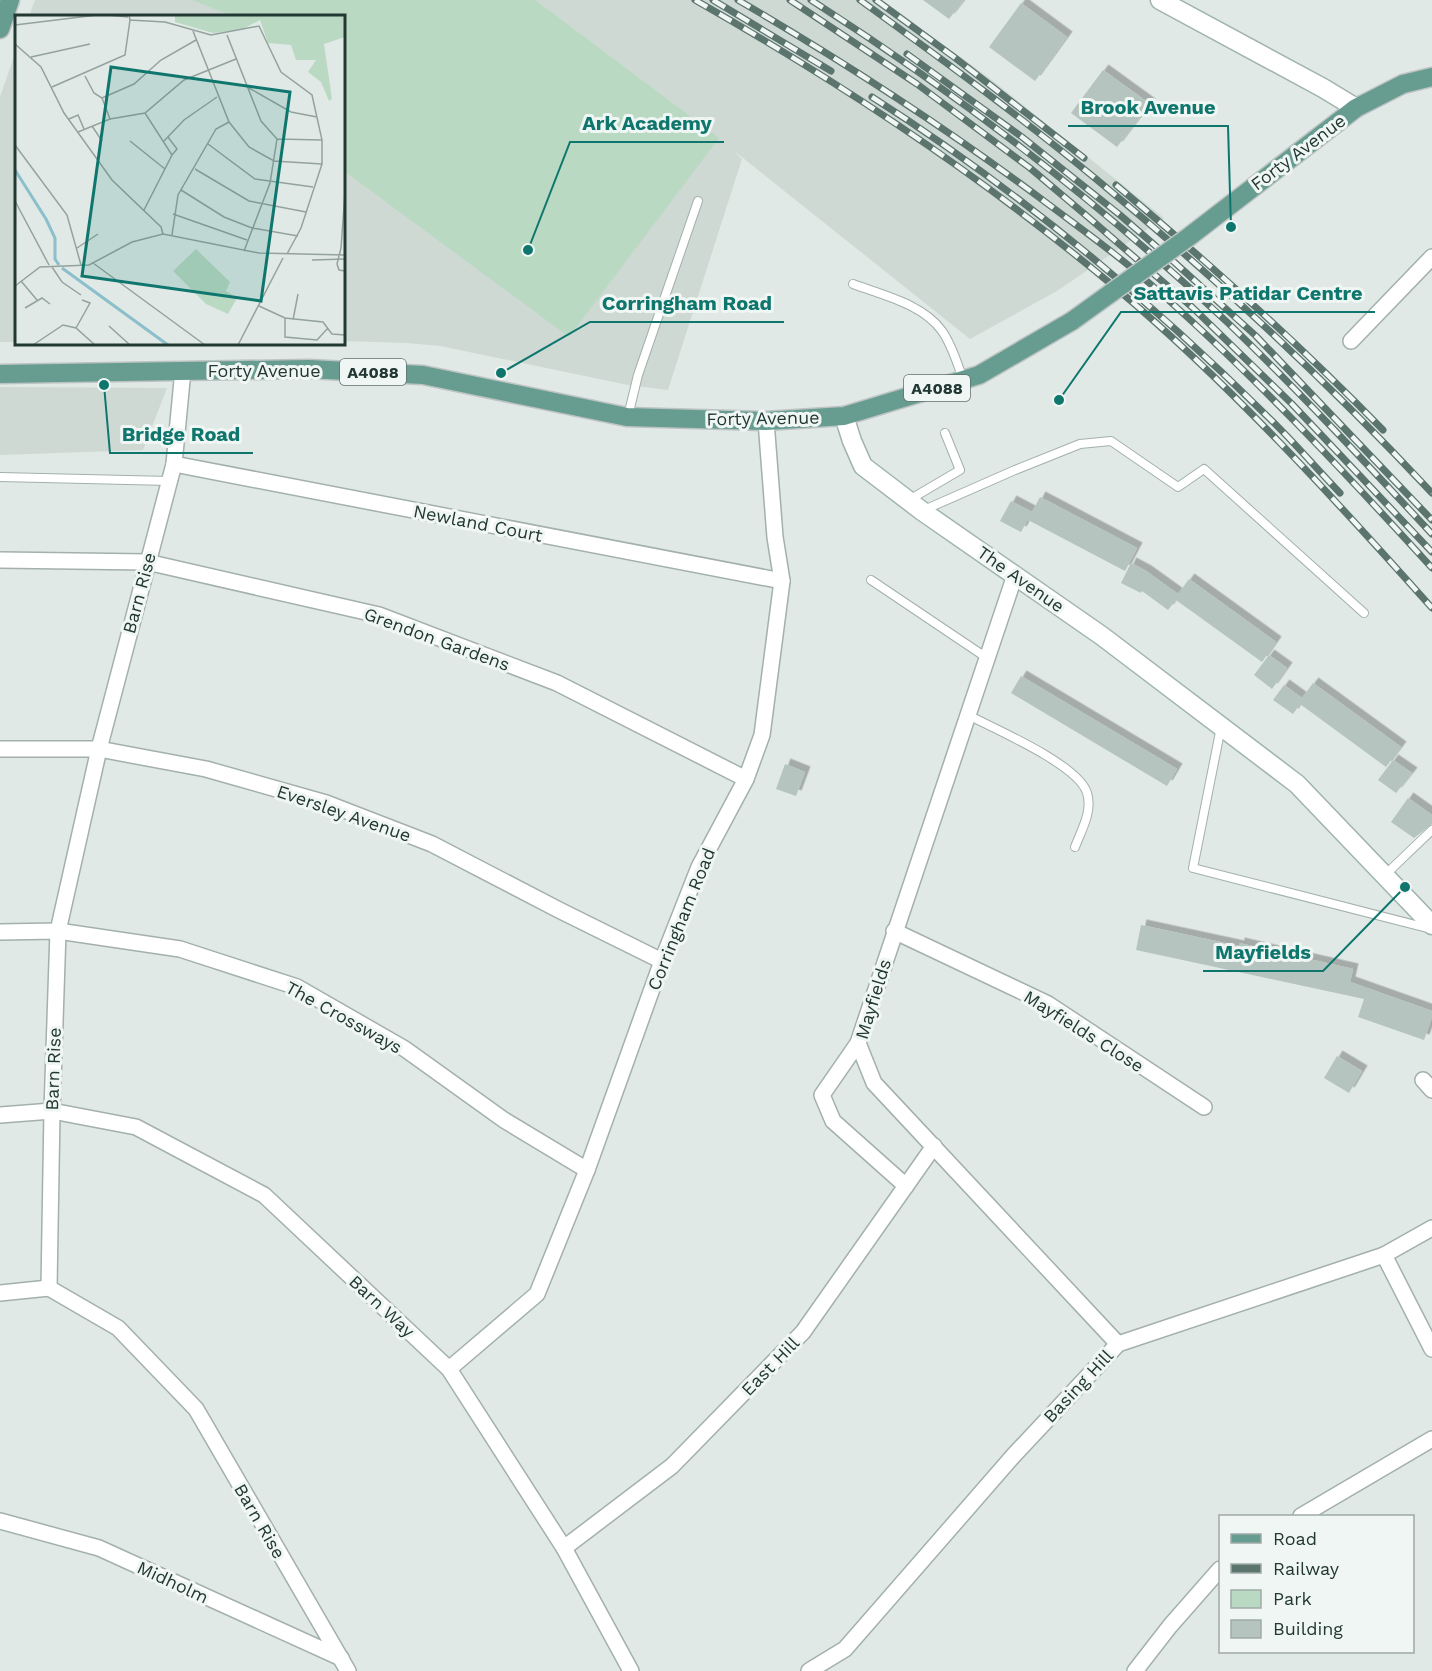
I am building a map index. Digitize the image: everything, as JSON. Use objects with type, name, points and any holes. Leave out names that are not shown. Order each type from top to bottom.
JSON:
[{"type":"main road","points":[[0,29],[10,0]]},
{"type":"main road","name":"Forty Avenue","points":[[0,374],[309,369],[423,375],[627,417],[766,421],[844,416],[979,375],[1072,321],[1190,236],[1356,108],[1403,84],[1432,77]]},
{"type":"street","points":[[1160,0],[1356,108]]},
{"type":"street","points":[[1351,341],[1432,257]]},
{"type":"street","name":"Barn Rise","points":[[183,370],[174,464],[99,749],[58,931],[49,1288],[118,1328],[196,1409],[344,1665]]},
{"type":"street","name":"The Avenue","points":[[844,416],[863,466],[915,506],[1102,636],[1297,784],[1432,927]]},
{"type":"street","name":"Corringham Road","points":[[449,1369],[537,1294],[587,1170],[662,961],[699,867],[746,779],[762,735],[782,581],[766,421]]},
{"type":"street","name":"Newland Court","points":[[174,464],[782,581]]},
{"type":"street","name":"Grendon Gardens","points":[[0,560],[147,562],[379,615],[557,683],[746,779]]},
{"type":"street","name":"Mayfields","points":[[1015,575],[858,1042],[874,1083],[1118,1344]]},
{"type":"street","name":"Eversley Avenue","points":[[0,748],[99,749],[206,769],[326,803],[432,844],[662,961]]},
{"type":"street","name":"The Crossways","points":[[0,932],[58,931],[180,949],[297,987],[405,1050],[504,1120],[587,1170]]},
{"type":"street","name":"Mayfields Close","points":[[894,931],[1048,1004],[1204,1107]]},
{"type":"street","points":[[858,1042],[822,1095],[833,1120],[906,1186]]},
{"type":"street","name":"Barn Way","points":[[0,1115],[52,1112],[136,1127],[264,1195],[449,1369],[564,1548],[630,1671]]},
{"type":"street","name":"East Hill","points":[[564,1548],[672,1466],[803,1332],[934,1146]]},
{"type":"street","name":"Basing Hill","points":[[809,1671],[845,1649],[1014,1455],[1118,1344],[1384,1255],[1432,1227]]},
{"type":"street","points":[[1384,1255],[1432,1350]]},
{"type":"street","points":[[0,1293],[49,1288]]},
{"type":"street","points":[[1303,1515],[1432,1439]]},
{"type":"street","name":"Midholm","points":[[0,1521],[99,1548],[344,1665]]},
{"type":"street","points":[[1135,1671],[1170,1626],[1219,1571]]},
{"type":"lane","points":[[627,417],[638,375],[698,201]]},
{"type":"lane","points":[[853,284],[928,316],[943,332],[963,380]]},
{"type":"lane","points":[[915,506],[960,470],[945,433]]},
{"type":"lane","points":[[915,506],[1080,444],[1111,441],[1178,487],[1204,469],[1364,613]]},
{"type":"lane","points":[[0,477],[170,481]]},
{"type":"lane","points":[[871,580],[987,658]]},
{"type":"lane","points":[[968,715],[1050,758],[1081,781],[1087,794],[1089,809],[1075,847]]},
{"type":"lane","name":"The Avenue","points":[[1221,725],[1193,868],[1432,927]]},
{"type":"lane","points":[[1384,875],[1432,830]]},
{"type":"shaded area","points":[[35,0],[881,0],[988,77],[1164,218],[1057,291],[970,339],[733,150],[742,159],[668,390],[628,385],[440,346],[345,341],[345,15],[29,15]]},
{"type":"shaded area","points":[[15,54],[15,342],[0,342],[0,97]]},
{"type":"shaded area","points":[[0,387],[167,388],[143,450],[0,455]]},
{"type":"green space","points":[[192,0],[535,0],[719,138],[569,337],[345,172],[345,15],[230,15]]},
{"type":"building","points":[[923,0],[964,0],[949,19]]},
{"type":"building","points":[[1021,3],[1067,37],[1035,81],[989,47]]},
{"type":"building","points":[[1103,70],[1150,104],[1117,147],[1071,113]]},
{"type":"building","points":[[1040,497],[1137,548],[1125,571],[1028,520]]},
{"type":"building","points":[[1011,501],[1032,512],[1021,532],[1000,521]]},
{"type":"building","points":[[1131,563],[1178,594],[1189,579],[1276,642],[1262,662],[1176,600],[1168,610],[1142,591],[1141,593],[1121,583]]},
{"type":"building","points":[[1269,655],[1287,668],[1272,689],[1254,675]]},
{"type":"building","points":[[1021,676],[1177,769],[1167,786],[1011,693]]},
{"type":"building","points":[[1313,683],[1401,747],[1386,767],[1300,704],[1293,714],[1273,700],[1284,685],[1302,698]]},
{"type":"building","points":[[1393,760],[1412,773],[1396,793],[1378,780]]},
{"type":"building","points":[[785,764],[805,772],[796,796],[776,789]]},
{"type":"building","points":[[1408,798],[1432,815],[1432,824],[1414,838],[1391,822]]},
{"type":"building","points":[[1141,925],[1239,946],[1239,943],[1353,969],[1350,982],[1432,1011],[1424,1040],[1358,1017],[1364,999],[1136,950]]},
{"type":"building","points":[[1337,1056],[1362,1071],[1349,1093],[1324,1078]]},
{"type":"railway","points":[[695,0],[859,99],[965,171],[1017,209],[1117,289],[1241,403],[1319,484],[1432,608]]},
{"type":"railway","points":[[713,0],[831,71]]},
{"type":"railway","points":[[738,0],[858,73],[937,125],[1125,262],[1186,315],[1259,385],[1432,568]]},
{"type":"railway","points":[[790,0],[917,84],[1030,168],[1088,217],[1192,307],[1292,404],[1432,552]]},
{"type":"railway","points":[[811,0],[974,112],[1129,235],[1227,322],[1331,426],[1432,534]]},
{"type":"railway","points":[[860,0],[1038,133],[1184,253],[1311,370],[1432,493]]},
{"type":"railway","points":[[876,0],[1084,158]]},
{"type":"railway","points":[[907,54],[1022,137],[1120,215],[1173,261],[1256,336],[1432,520]]},
{"type":"railway","points":[[872,97],[977,169],[1078,246],[1127,287],[1175,329],[1277,426],[1340,493]]},
{"type":"railway","points":[[1116,185],[1252,304],[1383,430]]},
{"type":"place","name":"Brook Avenue","points":[[1231,227]]},
{"type":"place","name":"Ark Academy","points":[[528,250]]},
{"type":"place","name":"Corringham Road","points":[[501,373]]},
{"type":"place","name":"Bridge Road","points":[[104,385]]},
{"type":"place","name":"Sattavis Patidar Centre","points":[[1059,400]]},
{"type":"place","name":"Mayfields","points":[[1405,887]]}]
